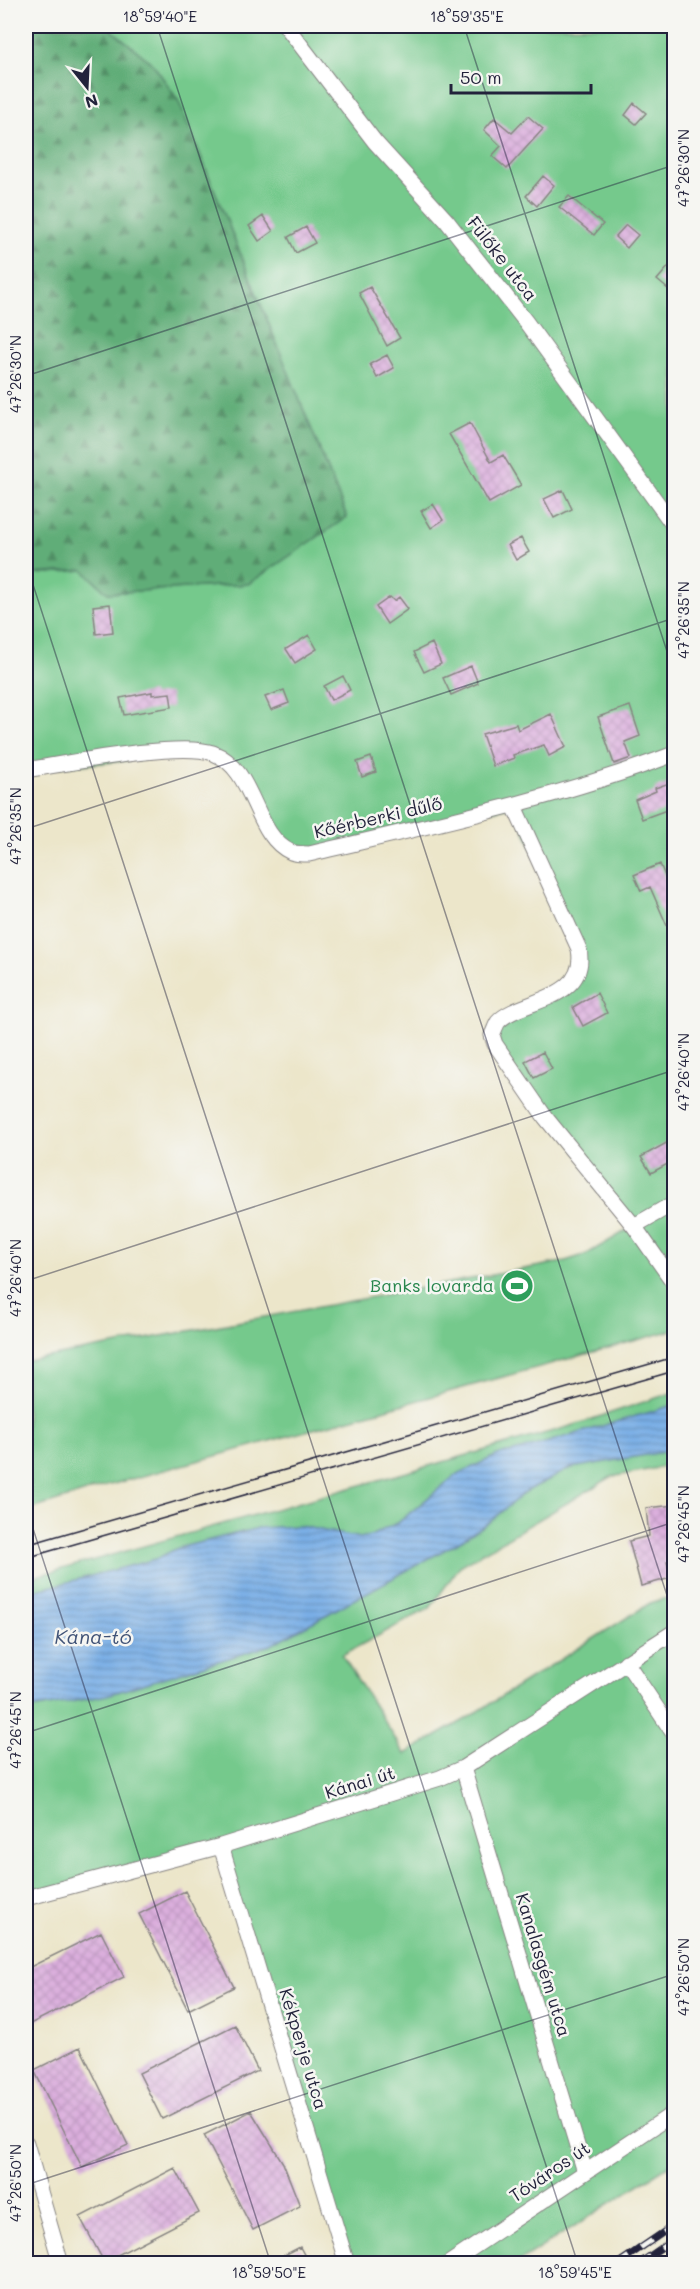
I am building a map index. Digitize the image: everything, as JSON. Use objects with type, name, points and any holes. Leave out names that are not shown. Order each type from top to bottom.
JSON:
[{"type":"street","name":"Fülőke utca","points":[[286,26],[375,142],[446,220],[526,322],[675,526]]},
{"type":"street","name":"Kőérberki dűlő","points":[[26,770],[128,755],[191,750],[212,753],[228,762],[238,772],[268,829],[280,843],[292,853],[309,854],[514,806],[616,776],[675,754]]},
{"type":"street","points":[[514,806],[579,949],[581,961],[571,980],[556,994],[508,1015],[498,1022],[492,1035],[495,1044],[545,1117],[634,1226],[675,1283]]},
{"type":"street","points":[[634,1226],[675,1203]]},
{"type":"street","name":"Kánai út","points":[[26,1898],[221,1846],[409,1788],[463,1768],[675,1632]]},
{"type":"street","points":[[626,1662],[675,1734]]},
{"type":"street","name":"Kanalasgém utca","points":[[463,1768],[585,2172]]},
{"type":"street","name":"Kékperje utca","points":[[221,1846],[347,2264]]},
{"type":"street","name":"Tóváros út","points":[[448,2264],[675,2113]]},
{"type":"street","points":[[26,2143],[62,2264]]},
{"type":"green space","points":[[26,26],[107,26],[153,64],[178,100],[347,517],[248,584],[108,593],[83,570],[26,575]]},
{"type":"green space","points":[[107,26],[674,26],[674,1330],[99,1488],[26,1511],[26,1361],[562,1262],[587,1254],[634,1226],[495,1044],[498,1022],[556,994],[581,961],[514,806],[292,853],[238,772],[212,753],[26,770],[26,575],[83,570],[108,593],[248,584],[347,517],[178,100],[153,64]]},
{"type":"green space","points":[[674,1392],[674,1405],[511,1453],[502,1453],[456,1475],[399,1522],[371,1536],[360,1538],[300,1526],[259,1528],[178,1548],[156,1559],[26,1593],[26,1579],[571,1426]]},
{"type":"green space","points":[[674,1450],[674,1465],[611,1477],[460,1566],[430,1608],[342,1655],[405,1754],[466,1719],[650,1603],[674,1596],[674,2162],[517,2263],[347,2263],[221,1846],[26,1898],[26,1710],[107,1695],[271,1645],[455,1544],[488,1523],[525,1492],[571,1468]]},
{"type":"water","name":"Kána-tó","points":[[674,1405],[674,1450],[571,1468],[525,1492],[488,1523],[455,1544],[271,1645],[107,1695],[26,1710],[26,1593],[156,1559],[178,1548],[259,1528],[300,1526],[360,1538],[371,1536],[399,1522],[456,1475],[502,1453],[511,1453]]},
{"type":"building","points":[[634,103],[646,113],[636,124],[625,115]]},
{"type":"building","points":[[528,116],[543,129],[507,169],[492,156],[501,146],[484,130],[494,118],[512,133]]},
{"type":"building","points":[[543,176],[554,185],[537,206],[526,196]]},
{"type":"building","points":[[569,196],[603,224],[594,235],[559,207]]},
{"type":"building","points":[[263,216],[273,231],[259,241],[249,226]]},
{"type":"building","points":[[626,225],[638,235],[627,248],[615,237]]},
{"type":"building","points":[[306,227],[315,243],[296,253],[288,237]]},
{"type":"building","points":[[675,259],[675,295],[657,280]]},
{"type":"building","points":[[370,287],[400,338],[387,346],[359,293]]},
{"type":"building","points":[[387,355],[394,368],[377,378],[370,364]]},
{"type":"building","points":[[470,423],[491,462],[503,455],[521,485],[489,503],[449,434]]},
{"type":"building","points":[[563,490],[572,509],[554,518],[544,499]]},
{"type":"building","points":[[433,504],[443,520],[431,528],[421,511]]},
{"type":"building","points":[[521,538],[529,552],[516,560],[508,545]]},
{"type":"building","points":[[390,597],[394,601],[399,597],[408,609],[387,624],[376,607]]},
{"type":"building","points":[[110,604],[113,632],[96,634],[93,606]]},
{"type":"building","points":[[309,635],[317,649],[295,663],[286,649]]},
{"type":"building","points":[[432,643],[441,664],[424,672],[414,652]]},
{"type":"building","points":[[471,666],[478,683],[451,695],[443,678]]},
{"type":"building","points":[[343,676],[350,690],[331,700],[324,686]]},
{"type":"building","points":[[284,690],[289,703],[271,710],[265,697]]},
{"type":"building","points":[[152,692],[152,695],[170,693],[172,707],[124,715],[120,698]]},
{"type":"building","points":[[630,706],[640,736],[625,742],[631,758],[614,764],[598,717]]},
{"type":"building","points":[[551,714],[566,747],[549,756],[544,745],[513,755],[514,758],[493,766],[482,734],[516,724],[518,730]]},
{"type":"building","points":[[371,757],[376,772],[362,777],[357,762]]},
{"type":"building","points":[[675,781],[675,807],[642,819],[635,800],[656,791],[655,788]]},
{"type":"building","points":[[660,864],[675,900],[675,944],[650,887],[641,891],[634,875]]},
{"type":"building","points":[[597,993],[607,1013],[583,1026],[573,1007]]},
{"type":"building","points":[[543,1052],[552,1069],[534,1078],[525,1061]]},
{"type":"building","points":[[670,1141],[675,1149],[675,1160],[651,1173],[641,1157]]},
{"type":"building","points":[[675,1505],[675,1561],[667,1562],[671,1578],[641,1586],[629,1541],[649,1536],[646,1508]]},
{"type":"building","points":[[185,1891],[234,1987],[188,2010],[139,1914]]},
{"type":"building","points":[[101,1932],[124,1977],[26,2026],[26,1969]]},
{"type":"building","points":[[235,2025],[258,2071],[162,2119],[139,2073]]},
{"type":"building","points":[[80,2047],[128,2145],[82,2167],[34,2070]]},
{"type":"building","points":[[251,2111],[283,2163],[300,2206],[253,2230],[204,2135]]},
{"type":"building","points":[[175,2168],[199,2213],[104,2262],[80,2217]]},
{"type":"building","points":[[300,2247],[309,2264],[267,2264]]},
{"type":"tram line","points":[[26,1545],[674,1357]]},
{"type":"tram line","points":[[26,1558],[674,1371]]},
{"type":"railway","points":[[617,2264],[674,2225]]},
{"type":"railway","points":[[638,2264],[674,2239]]},
{"type":"place","name":"Banks lovarda","points":[[517,1286]]}]
